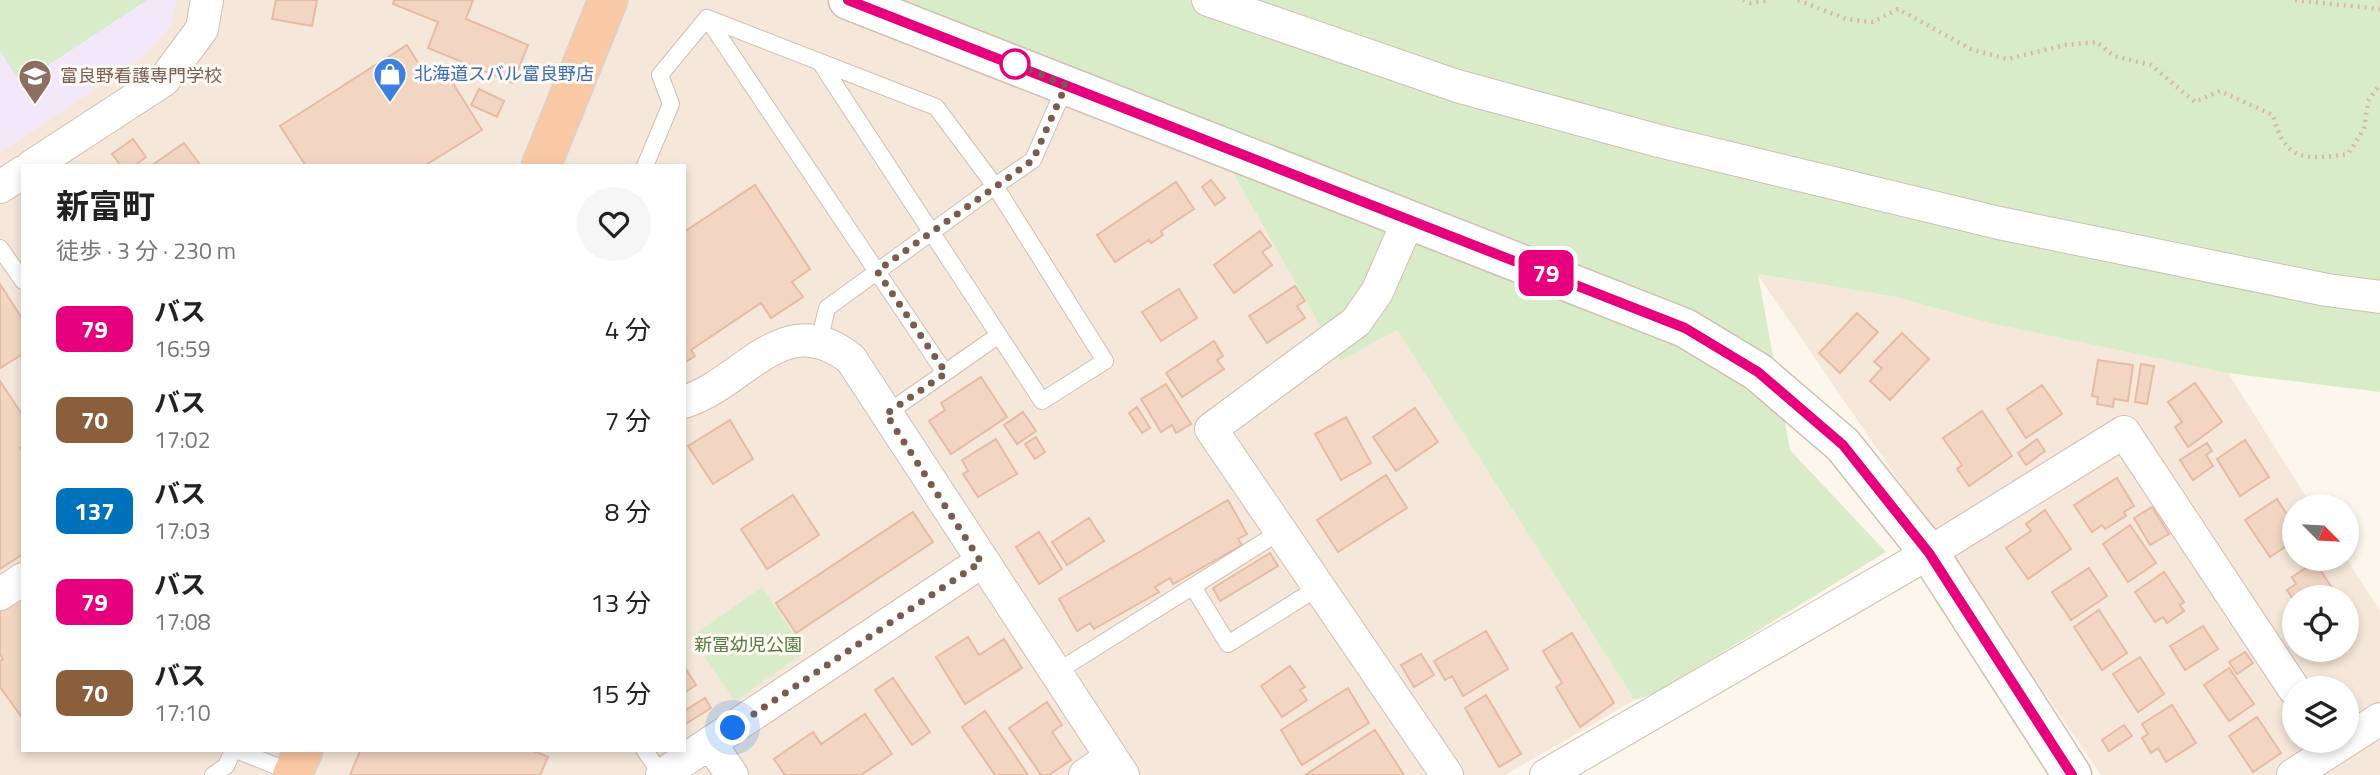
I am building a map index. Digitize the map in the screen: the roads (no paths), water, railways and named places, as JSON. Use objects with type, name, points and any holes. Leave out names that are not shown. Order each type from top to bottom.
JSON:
[{"type":"highway","points":[[542,164],[608,0]]},
{"type":"street","points":[[35,164],[164,80],[202,29],[207,0]]},
{"type":"street","points":[[848,0],[1685,328],[1758,372],[1843,445],[1929,553],[2073,775]]},
{"type":"street","points":[[1208,0],[1457,86],[1659,141],[1999,223],[2327,290],[2380,298]]},
{"type":"street","points":[[0,187],[21,173]]},
{"type":"street","points":[[1409,219],[1377,292],[1356,322],[1212,429],[1447,775]]},
{"type":"street","points":[[686,401],[783,343],[806,338],[835,346],[851,359],[981,562],[1117,766],[1085,775]]},
{"type":"street","points":[[1546,775],[1929,553],[2124,432],[2285,676]]},
{"type":"street","points":[[662,775],[981,562]]},
{"type":"street","points":[[0,594],[21,580]]},
{"type":"street","points":[[2359,730],[2380,719]]},
{"type":"street","points":[[710,743],[732,775]]},
{"type":"street","points":[[2293,775],[2321,753]]},
{"type":"lane","points":[[707,18],[936,107],[995,186],[1105,362],[1042,401],[820,62]]},
{"type":"lane","points":[[646,164],[671,104],[660,75],[707,18]]},
{"type":"lane","points":[[707,18],[946,373]]},
{"type":"lane","points":[[819,342],[827,308],[1033,160],[1066,85]]},
{"type":"lane","points":[[0,248],[21,278]]},
{"type":"lane","points":[[886,414],[999,335]]},
{"type":"lane","points":[[1055,673],[1281,531]]},
{"type":"lane","points":[[1193,587],[1228,644],[1319,587]]},
{"type":"lane","points":[[214,775],[226,766],[233,752]]},
{"type":"lane","points":[[243,752],[296,766]]},
{"type":"lane","points":[[646,752],[662,775]]},
{"type":"place","name":"北海道スバル富良野店","points":[[390,104]]},
{"type":"place","name":"富良野看護専門学校","points":[[35,106]]},
{"type":"park label","name":"新冨幼児公園","points":[[748,645]]}]
